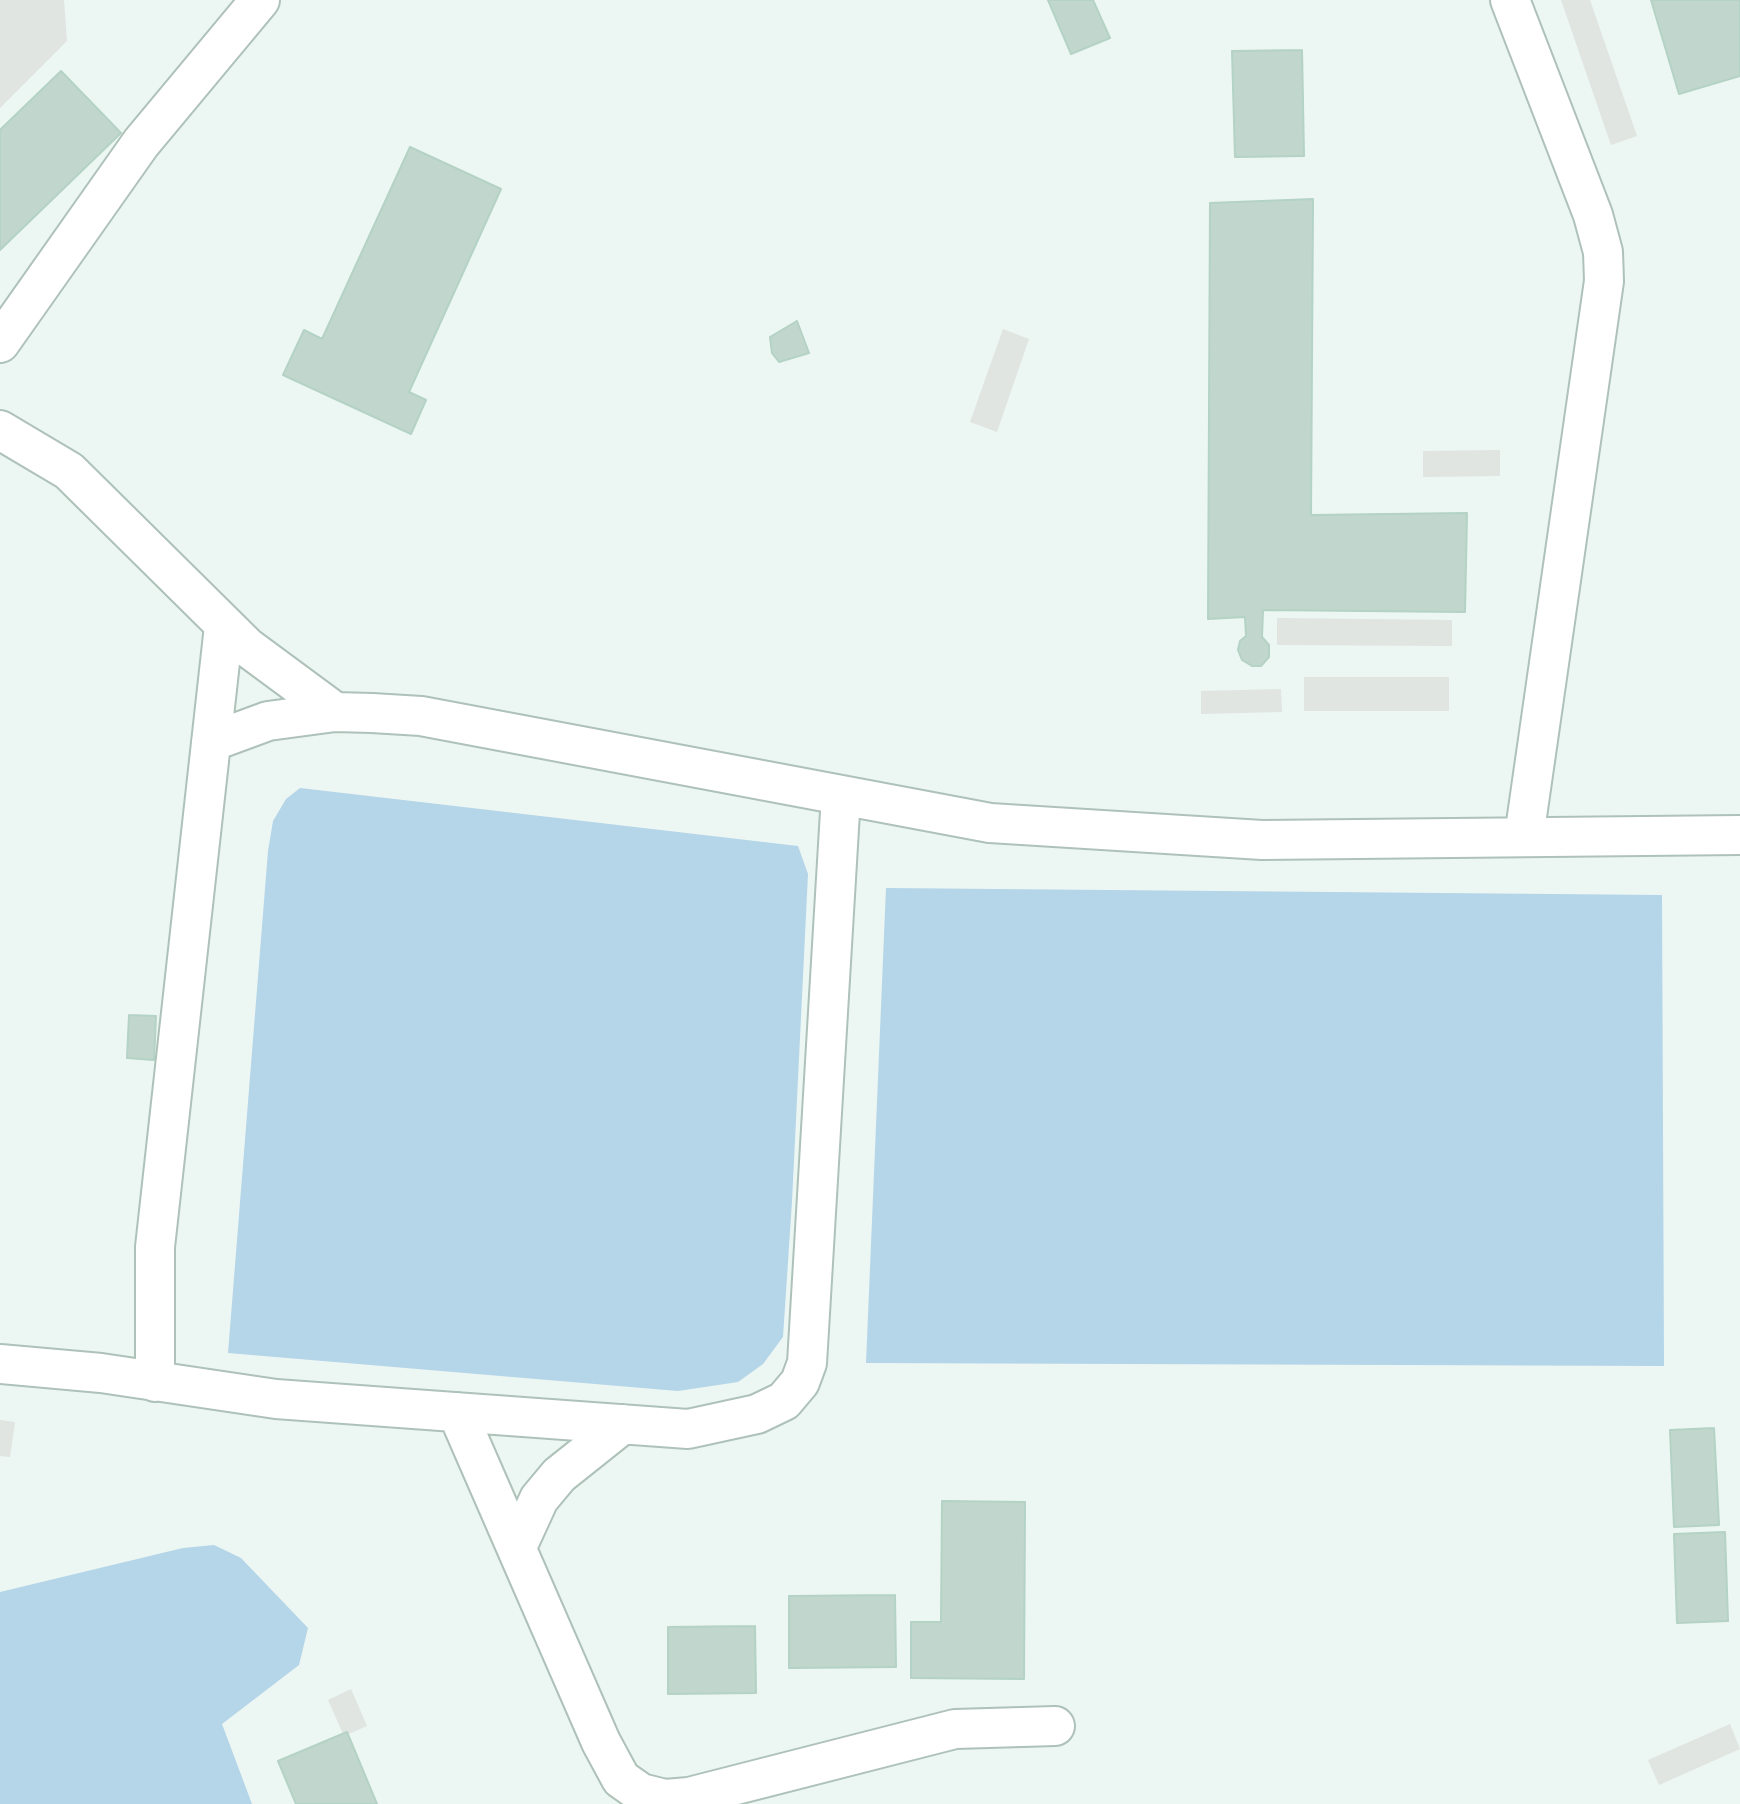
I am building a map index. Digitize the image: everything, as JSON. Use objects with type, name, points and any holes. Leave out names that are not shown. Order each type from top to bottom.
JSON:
[{"type":"lane","points":[[0,343],[141,143],[260,0]]},
{"type":"lane","points":[[1510,0],[1593,215],[1603,252],[1604,281],[1524,837]]},
{"type":"lane","points":[[0,430],[69,471],[224,626],[335,712]]},
{"type":"lane","points":[[155,1382],[155,1247],[224,626]]},
{"type":"lane","points":[[211,742],[268,721],[335,712],[421,716],[990,823],[1246,839],[1740,835]]},
{"type":"lane","points":[[0,1364],[276,1399],[688,1429],[757,1414],[784,1401],[800,1382],[807,1363],[841,795]]},
{"type":"lane","points":[[457,1412],[601,1742],[621,1779],[641,1793],[665,1799],[689,1797],[955,1729],[1055,1726]]},
{"type":"lane","points":[[517,1547],[539,1499],[559,1475],[623,1424]]},
{"type":"shaded area","points":[[0,0],[64,0],[67,41],[0,108]]},
{"type":"shaded area","points":[[1561,0],[1590,0],[1637,136],[1611,145]]},
{"type":"shaded area","points":[[1003,329],[1029,339],[997,432],[970,422]]},
{"type":"shaded area","points":[[1500,450],[1500,476],[1423,477],[1423,451]]},
{"type":"shaded area","points":[[1277,618],[1452,620],[1452,646],[1277,645]]},
{"type":"shaded area","points":[[1304,677],[1449,677],[1449,711],[1304,711]]},
{"type":"shaded area","points":[[1281,689],[1282,712],[1201,714],[1201,691]]},
{"type":"shaded area","points":[[300,788],[798,846],[808,874],[783,1337],[763,1364],[738,1382],[678,1391],[228,1353],[268,851],[273,821],[286,799]]},
{"type":"shaded area","points":[[886,888],[1662,895],[1664,1366],[866,1363]]},
{"type":"shaded area","points":[[0,1420],[15,1422],[10,1457],[0,1456]]},
{"type":"shaded area","points":[[214,1545],[241,1558],[308,1628],[299,1665],[222,1724],[252,1804],[0,1804],[0,1592],[183,1548]]},
{"type":"shaded area","points":[[351,1689],[367,1726],[344,1736],[328,1700]]},
{"type":"shaded area","points":[[1730,1724],[1740,1749],[1659,1785],[1648,1760]]},
{"type":"building","points":[[1048,0],[1093,0],[1110,38],[1071,54]]},
{"type":"building","points":[[1651,0],[1740,0],[1740,76],[1679,94]]},
{"type":"building","points":[[1302,50],[1304,156],[1235,157],[1232,51]]},
{"type":"building","points":[[61,71],[121,133],[0,250],[0,130]]},
{"type":"building","points":[[410,147],[501,189],[409,392],[426,400],[411,434],[283,375],[304,330],[322,339]]},
{"type":"building","points":[[1313,199],[1311,515],[1467,513],[1465,612],[1263,610],[1262,637],[1269,645],[1269,657],[1261,666],[1252,666],[1242,660],[1238,650],[1240,641],[1246,636],[1245,617],[1208,619],[1210,203]]},
{"type":"building","points":[[797,321],[809,353],[779,362],[772,353],[770,337]]},
{"type":"building","points":[[129,1015],[156,1016],[154,1060],[127,1058]]},
{"type":"building","points":[[1714,1428],[1719,1525],[1674,1527],[1670,1430]]},
{"type":"building","points":[[942,1501],[1025,1502],[1024,1679],[911,1678],[911,1622],[941,1622]]},
{"type":"building","points":[[1725,1532],[1728,1621],[1677,1623],[1674,1534]]},
{"type":"building","points":[[895,1595],[896,1667],[789,1668],[789,1596]]},
{"type":"building","points":[[755,1626],[756,1693],[668,1694],[668,1627]]},
{"type":"building","points":[[347,1732],[377,1804],[296,1804],[278,1761]]}]
